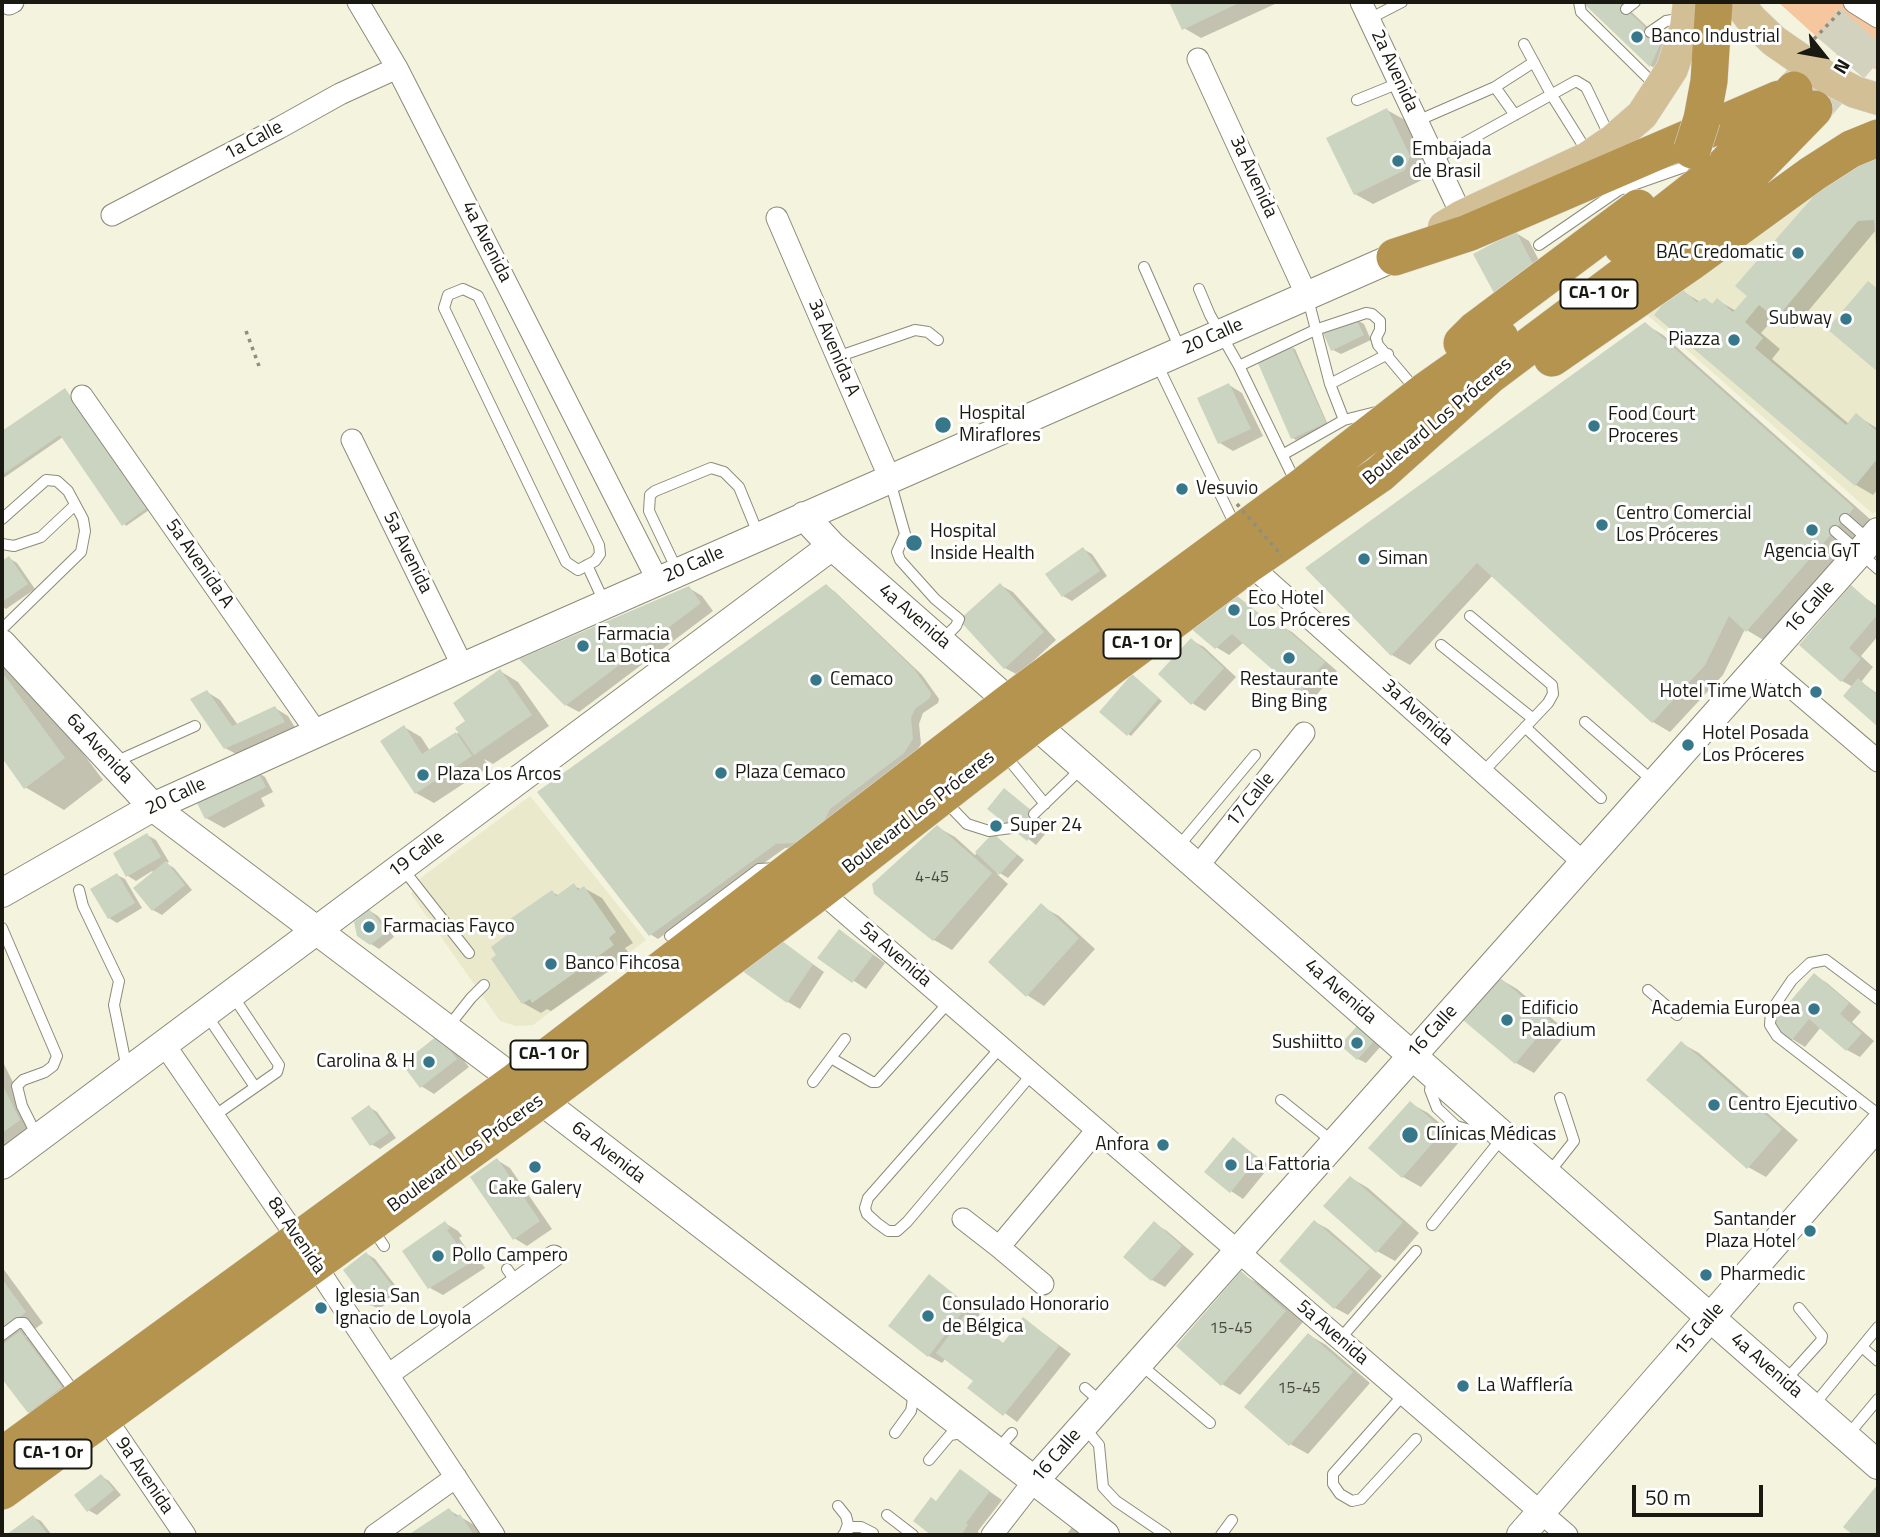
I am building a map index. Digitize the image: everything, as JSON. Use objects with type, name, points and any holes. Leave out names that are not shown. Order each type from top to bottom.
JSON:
[{"type":"highway","points":[[1417,397],[1447,357],[1475,330],[1632,198],[1672,182],[1693,145],[1709,81],[1697,7]]},
{"type":"highway","points":[[1395,257],[1468,233],[1799,98]]},
{"type":"highway","name":"Boulevard Los Próceres","points":[[1252,539],[1298,489],[1417,397],[1470,361],[1617,250],[1725,165],[1799,98]]},
{"type":"highway","name":"Boulevard Los Próceres","points":[[2,1491],[92,1408],[528,1090],[1252,539],[1380,474],[1489,376],[1739,186],[1799,98]]},
{"type":"highway","points":[[1380,474],[1628,313],[1812,173],[1851,149],[1878,138]]},
{"type":"highway","name":"Boulevard Los Próceres","points":[[808,879],[941,796],[1001,750],[1023,712]]},
{"type":"highway","name":"Boulevard Los Próceres","points":[[307,1251],[377,1235],[444,1177],[528,1090]]},
{"type":"highway","name":"Boulevard Los Próceres","points":[[2,1456],[92,1408]]},
{"type":"main road","points":[[1738,2],[1774,41],[1826,77],[1855,92],[1878,99]]},
{"type":"main road","points":[[1395,257],[1462,216],[1600,150],[1642,115],[1660,89],[1697,7]]},
{"type":"street","name":"4a Avenida","points":[[358,2],[397,68],[661,571]]},
{"type":"street","points":[[1854,2],[1878,17]]},
{"type":"street","name":"2a Avenida","points":[[1365,10],[1462,216]]},
{"type":"street","name":"3a Avenida","points":[[1198,59],[1307,296]]},
{"type":"street","name":"1a Calle","points":[[112,215],[340,94],[397,68]]},
{"type":"street","name":"3a Avenida A","points":[[777,218],[890,479]]},
{"type":"street","name":"20 Calle","points":[[2,893],[153,807],[605,604],[661,571],[759,536],[1395,257]]},
{"type":"street","name":"5a Avenida A","points":[[82,396],[317,733]]},
{"type":"street","name":"5a Avenida","points":[[352,440],[463,667]]},
{"type":"street","name":"4a Avenida","points":[[804,516],[832,546],[1878,1465]]},
{"type":"street","name":"3a Avenida","points":[[1252,539],[1483,772],[1584,863]]},
{"type":"street","name":"19 Calle","points":[[2,1165],[832,546]]},
{"type":"street","name":"16 Calle","points":[[992,1535],[1034,1481],[1083,1426],[1094,1396],[1139,1363],[1335,1143],[1423,1064],[1584,863],[1762,662],[1872,548]]},
{"type":"street","name":"6a Avenida","points":[[2,644],[153,807],[318,929],[969,1432],[1004,1443],[1034,1481],[1105,1535]]},
{"type":"street","points":[[1762,662],[1878,761]]},
{"type":"street","name":"17 Calle","points":[[1187,857],[1304,733]]},
{"type":"street","name":"5a Avenida","points":[[808,879],[1567,1535]]},
{"type":"street","name":"8a Avenida","points":[[164,1044],[307,1251],[494,1535]]},
{"type":"street","name":"15 Calle","points":[[1521,1535],[1878,1125]]},
{"type":"street","points":[[999,1247],[1097,1130]]},
{"type":"street","points":[[963,1219],[1043,1284]]},
{"type":"street","points":[[388,1375],[512,1276],[554,1256]]},
{"type":"street","name":"9a Avenida","points":[[92,1408],[185,1535]]},
{"type":"street","points":[[375,1535],[456,1477]]},
{"type":"lane","points":[[1365,10],[1402,2]]},
{"type":"lane","points":[[1579,2],[1581,12],[1629,52],[1660,89]]},
{"type":"lane","points":[[1650,32],[1697,7]]},
{"type":"lane","points":[[1435,159],[1551,94],[1576,81],[1586,87],[1600,150],[1586,150],[1551,94],[1524,44]]},
{"type":"lane","points":[[1417,121],[1495,87],[1534,62]]},
{"type":"lane","points":[[1357,100],[1399,83]]},
{"type":"lane","points":[[1495,87],[1515,114]]},
{"type":"lane","points":[[1539,245],[1619,190],[1632,198]]},
{"type":"lane","points":[[1144,267],[1168,357],[1252,539]]},
{"type":"lane","points":[[463,289],[478,296],[599,545],[600,554],[596,561],[587,565],[578,570],[566,562],[444,308],[448,295],[455,290],[463,289]]},
{"type":"lane","points":[[1199,289],[1210,316],[1239,366],[1298,489]]},
{"type":"lane","points":[[1307,296],[1330,384],[1344,420]]},
{"type":"lane","points":[[1239,366],[1315,330],[1366,313],[1372,314],[1380,321],[1376,338],[1378,345],[1388,354],[1417,397],[1344,420],[1283,454]]},
{"type":"lane","points":[[836,357],[915,330],[928,332],[938,340]]},
{"type":"lane","points":[[1330,384],[1388,354]]},
{"type":"lane","points":[[661,571],[649,511],[650,495],[711,468],[724,472],[739,487],[759,536]]},
{"type":"lane","points":[[890,479],[905,534],[897,552],[900,560],[935,599],[958,619],[956,626],[941,641]]},
{"type":"lane","points":[[2,519],[46,480],[57,481],[68,491],[83,519],[85,531],[80,552],[2,629]]},
{"type":"lane","points":[[2,544],[14,546],[41,537],[75,505]]},
{"type":"lane","points":[[1845,519],[1872,548]]},
{"type":"lane","points":[[1835,531],[1872,548]]},
{"type":"lane","points":[[587,565],[605,604]]},
{"type":"lane","points":[[1470,616],[1552,685],[1553,694],[1548,703],[1483,772]]},
{"type":"lane","points":[[1441,645],[1532,718]]},
{"type":"lane","points":[[1585,722],[1655,783]]},
{"type":"lane","points":[[112,763],[195,726]]},
{"type":"lane","points":[[1525,727],[1601,798]]},
{"type":"lane","points":[[1001,750],[1045,804]]},
{"type":"lane","points":[[1187,857],[1255,755]]},
{"type":"lane","points":[[1034,814],[1084,766]]},
{"type":"lane","points":[[941,796],[967,824],[989,831],[1011,828]]},
{"type":"lane","points":[[402,867],[469,953]]},
{"type":"lane","points":[[670,936],[758,869],[808,879]]},
{"type":"lane","points":[[79,890],[83,906],[119,981],[114,1005],[117,1032],[127,1072]]},
{"type":"lane","points":[[2,928],[57,1056],[53,1066],[45,1072],[23,1080],[16,1086],[22,1106],[38,1138]]},
{"type":"lane","points":[[1878,999],[1826,960],[1810,963],[1792,980],[1771,1011],[1770,1024],[1777,1036],[1878,1114]]},
{"type":"lane","points":[[446,1029],[484,985]]},
{"type":"lane","points":[[1648,990],[1677,1015]]},
{"type":"lane","points":[[214,1116],[277,1072],[279,1065],[231,994]]},
{"type":"lane","points":[[831,1058],[872,1082],[877,1082],[949,1002]]},
{"type":"lane","points":[[206,1013],[255,1087]]},
{"type":"lane","points":[[813,1082],[845,1039]]},
{"type":"lane","points":[[1001,1047],[867,1198],[867,1214],[877,1223],[888,1231],[897,1231],[907,1222],[1032,1074]]},
{"type":"lane","points":[[1548,1174],[1574,1141],[1560,1098]]},
{"type":"lane","points":[[1281,1100],[1335,1143]]},
{"type":"lane","points":[[1432,1225],[1499,1131]]},
{"type":"lane","points":[[1340,1339],[1416,1251]]},
{"type":"lane","points":[[1784,1382],[1821,1341],[1822,1336],[1799,1308]]},
{"type":"lane","points":[[2,1335],[18,1322],[24,1323],[92,1408]]},
{"type":"lane","points":[[1812,1407],[1878,1326]]},
{"type":"lane","points":[[1862,1347],[1878,1361]]},
{"type":"lane","points":[[1139,1363],[1210,1423]]},
{"type":"lane","points":[[895,1433],[911,1411],[914,1390]]},
{"type":"lane","points":[[1404,1394],[1333,1474],[1333,1484],[1340,1494],[1352,1501],[1361,1499],[1416,1438]]},
{"type":"lane","points":[[1846,1437],[1878,1399]]},
{"type":"lane","points":[[1083,1426],[1099,1445],[1103,1486],[1116,1501],[1166,1535]]},
{"type":"lane","points":[[929,1460],[950,1435],[969,1432]]},
{"type":"lane","points":[[838,1506],[846,1516],[848,1524],[844,1534]]},
{"type":"lane","points":[[887,1516],[913,1535]]},
{"type":"lane","points":[[1221,1535],[1232,1520]]},
{"type":"lane","points":[[844,1534],[851,1527],[861,1527],[873,1534]]},
{"type":"path","points":[[246,331],[259,366]]},
{"type":"shaded area","points":[[1778,2],[1878,2],[1878,70],[1862,65],[1819,39]]},
{"type":"shaded area","points":[[1878,147],[1878,508],[1873,514],[1644,312]]},
{"type":"shaded area","points":[[530,796],[646,940],[533,1025],[516,1026],[500,1021],[411,894],[418,880]]},
{"type":"building","points":[[1169,2],[1241,2],[1182,30]]},
{"type":"building","name":"Banco Industrial","points":[[1582,2],[1618,2],[1661,42],[1650,67]]},
{"type":"building","points":[[1387,108],[1410,156],[1405,170],[1354,195],[1326,138]]},
{"type":"building","points":[[1878,154],[1878,248],[1874,220],[1858,221],[1776,319],[1759,305],[1745,322],[1763,338],[1755,348],[1846,425],[1856,413],[1878,432],[1878,458],[1855,486],[1654,315],[1678,286],[1697,302],[1705,298],[1712,304],[1717,298],[1733,312],[1747,296],[1735,286],[1848,157]]},
{"type":"building","points":[[1516,231],[1536,270],[1494,293],[1473,254]]},
{"type":"building","points":[[1868,281],[1878,289],[1878,372],[1827,329]]},
{"type":"building","points":[[1355,317],[1364,335],[1331,351],[1323,333]]},
{"type":"building","name":"Centro Comercial Los Próceres","points":[[1645,322],[1854,508],[1746,632],[1729,616],[1705,665],[1652,723],[1477,563],[1391,656],[1305,568]]},
{"type":"building","points":[[1291,345],[1326,423],[1291,439],[1257,361]]},
{"type":"building","points":[[1229,383],[1251,429],[1218,444],[1197,398]]},
{"type":"building","points":[[65,388],[147,508],[122,526],[60,435],[2,475],[2,431]]},
{"type":"building","points":[[1083,547],[1100,571],[1062,597],[1045,574]]},
{"type":"building","points":[[9,556],[28,584],[2,602],[2,561]]},
{"type":"building","points":[[1000,583],[1044,632],[1004,669],[959,620]]},
{"type":"building","name":"Plaza Cemaco","points":[[826,584],[914,669],[931,693],[930,698],[915,709],[911,718],[913,739],[904,753],[830,809],[822,825],[812,836],[793,843],[776,844],[649,936],[537,792]]},
{"type":"building","points":[[1851,585],[1878,609],[1878,614],[1849,648],[1861,659],[1841,682],[1799,645]]},
{"type":"building","points":[[689,586],[701,603],[565,706],[519,659]]},
{"type":"building","points":[[1236,595],[1275,626],[1278,622],[1325,662],[1299,693],[1232,634],[1215,649],[1189,627]]},
{"type":"building","points":[[1191,638],[1224,668],[1191,705],[1158,674]]},
{"type":"building","points":[[500,669],[532,715],[474,755],[455,728],[465,721],[453,703]]},
{"type":"building","points":[[2,672],[65,758],[24,789],[2,758]]},
{"type":"building","points":[[1132,674],[1159,698],[1127,736],[1099,712]]},
{"type":"building","points":[[1858,678],[1878,696],[1878,727],[1843,696]]},
{"type":"building","points":[[207,690],[232,726],[275,706],[285,722],[224,749],[190,699]]},
{"type":"building","name":"Plaza Los Arcos","points":[[404,725],[422,754],[456,732],[472,756],[415,794],[380,741]]},
{"type":"building","points":[[257,770],[266,787],[205,819],[196,801]]},
{"type":"building","points":[[1004,788],[1044,821],[1027,841],[987,809]]},
{"type":"building","points":[[937,825],[992,873],[933,941],[874,894],[872,884]]},
{"type":"building","points":[[147,833],[161,857],[126,877],[113,853]]},
{"type":"building","points":[[993,833],[1017,855],[999,875],[975,852]]},
{"type":"building","points":[[166,861],[185,885],[152,911],[133,888]]},
{"type":"building","points":[[117,873],[135,903],[108,919],[90,889]]},
{"type":"building","points":[[574,883],[578,890],[584,886],[616,932],[609,938],[614,945],[532,1003],[530,999],[522,1004],[491,959],[496,955],[491,947],[507,935],[500,926],[552,890],[556,896]]},
{"type":"building","points":[[1041,903],[1079,938],[1026,997],[988,962]]},
{"type":"building","name":"Farmacias Fayco","points":[[369,909],[387,932],[370,945],[357,936],[354,922]]},
{"type":"building","points":[[839,929],[873,955],[852,983],[817,958]]},
{"type":"building","points":[[778,938],[813,964],[787,1003],[741,970]]},
{"type":"building","name":"Academia Europea","points":[[1814,973],[1849,1003],[1840,1014],[1862,1033],[1846,1051],[1809,1019],[1791,1041],[1771,1024]]},
{"type":"building","name":"Edificio Paladium","points":[[1499,977],[1551,1021],[1515,1064],[1463,1020]]},
{"type":"building","name":"Sushiitto","points":[[1357,1026],[1374,1041],[1357,1060],[1340,1045]]},
{"type":"building","name":"Carolina & H","points":[[438,1035],[457,1059],[420,1088],[402,1064]]},
{"type":"building","name":"Centro Ejecutivo","points":[[1681,1041],[1782,1129],[1747,1169],[1646,1080]]},
{"type":"building","points":[[2,1084],[20,1120],[2,1133]]},
{"type":"building","points":[[1410,1101],[1444,1130],[1402,1178],[1368,1148]]},
{"type":"building","points":[[369,1105],[389,1133],[370,1146],[351,1118]]},
{"type":"building","name":"La Fattoria","points":[[1233,1137],[1258,1158],[1230,1193],[1204,1172]]},
{"type":"building","points":[[497,1158],[540,1221],[513,1240],[470,1177]]},
{"type":"building","points":[[1350,1176],[1403,1222],[1376,1253],[1323,1206]]},
{"type":"building","points":[[1314,1220],[1370,1268],[1334,1309],[1279,1261]]},
{"type":"building","name":"Pollo Campero","points":[[445,1221],[450,1228],[447,1230],[457,1244],[460,1242],[473,1261],[428,1289],[402,1251]]},
{"type":"building","points":[[1154,1221],[1182,1246],[1151,1281],[1123,1257]]},
{"type":"building","points":[[366,1252],[394,1288],[370,1306],[343,1270]]},
{"type":"building","points":[[1241,1271],[1286,1311],[1221,1386],[1176,1346]]},
{"type":"building","name":"Consulado Honorario de Bélgica","points":[[929,1274],[968,1305],[928,1357],[888,1326]]},
{"type":"building","points":[[2,1279],[26,1312],[2,1331]]},
{"type":"building","points":[[965,1314],[1003,1343],[1023,1317],[1059,1346],[1003,1416],[967,1388],[973,1381],[936,1353]]},
{"type":"building","points":[[20,1331],[62,1387],[28,1413],[2,1379],[2,1345]]},
{"type":"building","points":[[1308,1333],[1353,1372],[1289,1446],[1244,1407]]},
{"type":"building","points":[[960,1469],[990,1491],[966,1523],[968,1525],[961,1535],[931,1535],[913,1521],[931,1497],[936,1501]]},
{"type":"building","points":[[101,1474],[114,1490],[87,1512],[74,1495]]},
{"type":"building","points":[[1878,1484],[1878,1530],[1874,1535],[1853,1535],[1843,1527]]},
{"type":"building","points":[[449,1508],[456,1517],[460,1514],[474,1535],[408,1535]]},
{"type":"building","points":[[33,1515],[48,1535],[6,1535]]},
{"type":"tunnel","points":[[1794,90],[1870,2]]},
{"type":"tunnel","points":[[1814,108],[1878,34]]},
{"type":"place","name":"Banco Industrial","points":[[1637,37]]},
{"type":"place","name":"Embajada de Brasil","points":[[1398,161]]},
{"type":"place","name":"BAC Credomatic","points":[[1798,253]]},
{"type":"place","name":"Subway","points":[[1846,319]]},
{"type":"place","name":"Piazza","points":[[1734,340]]},
{"type":"place","name":"Hospital Miraflores","points":[[943,425]]},
{"type":"place","name":"Food Court Proceres","points":[[1594,426]]},
{"type":"place","name":"Vesuvio","points":[[1182,489]]},
{"type":"place","name":"Centro Comercial Los Próceres","points":[[1602,525]]},
{"type":"place","name":"Agencia GyT","points":[[1812,530]]},
{"type":"place","name":"Hospital Inside Health","points":[[914,543]]},
{"type":"place","name":"Siman","points":[[1364,559]]},
{"type":"place","name":"Eco Hotel Los Próceres","points":[[1234,610]]},
{"type":"place","name":"Farmacia La Botica","points":[[583,646]]},
{"type":"place","name":"Restaurante Bing Bing","points":[[1289,658]]},
{"type":"place","name":"Cemaco","points":[[816,680]]},
{"type":"place","name":"Hotel Time Watch","points":[[1816,692]]},
{"type":"place","name":"Hotel Posada Los Próceres","points":[[1688,745]]},
{"type":"place","name":"Plaza Cemaco","points":[[721,773]]},
{"type":"place","name":"Plaza Los Arcos","points":[[423,775]]},
{"type":"place","name":"Super 24","points":[[996,826]]},
{"type":"place","name":"Farmacias Fayco","points":[[369,927]]},
{"type":"place","name":"Banco Fihcosa","points":[[551,964]]},
{"type":"place","name":"Academia Europea","points":[[1814,1009]]},
{"type":"place","name":"Edificio Paladium","points":[[1507,1020]]},
{"type":"place","name":"Sushiitto","points":[[1357,1043]]},
{"type":"place","name":"Carolina & H","points":[[429,1062]]},
{"type":"place","name":"Centro Ejecutivo","points":[[1714,1105]]},
{"type":"place","name":"Clínicas Médicas","points":[[1410,1135]]},
{"type":"place","name":"Anfora","points":[[1163,1145]]},
{"type":"place","name":"La Fattoria","points":[[1231,1165]]},
{"type":"place","name":"Cake Galery","points":[[535,1167]]},
{"type":"place","name":"Santander Plaza Hotel","points":[[1810,1231]]},
{"type":"place","name":"Pollo Campero","points":[[438,1256]]},
{"type":"place","name":"Pharmedic","points":[[1706,1275]]},
{"type":"place","name":"Iglesia San Ignacio de Loyola","points":[[321,1308]]},
{"type":"place","name":"Consulado Honorario de Bélgica","points":[[928,1316]]},
{"type":"place","name":"La Wafflería","points":[[1463,1386]]}]
